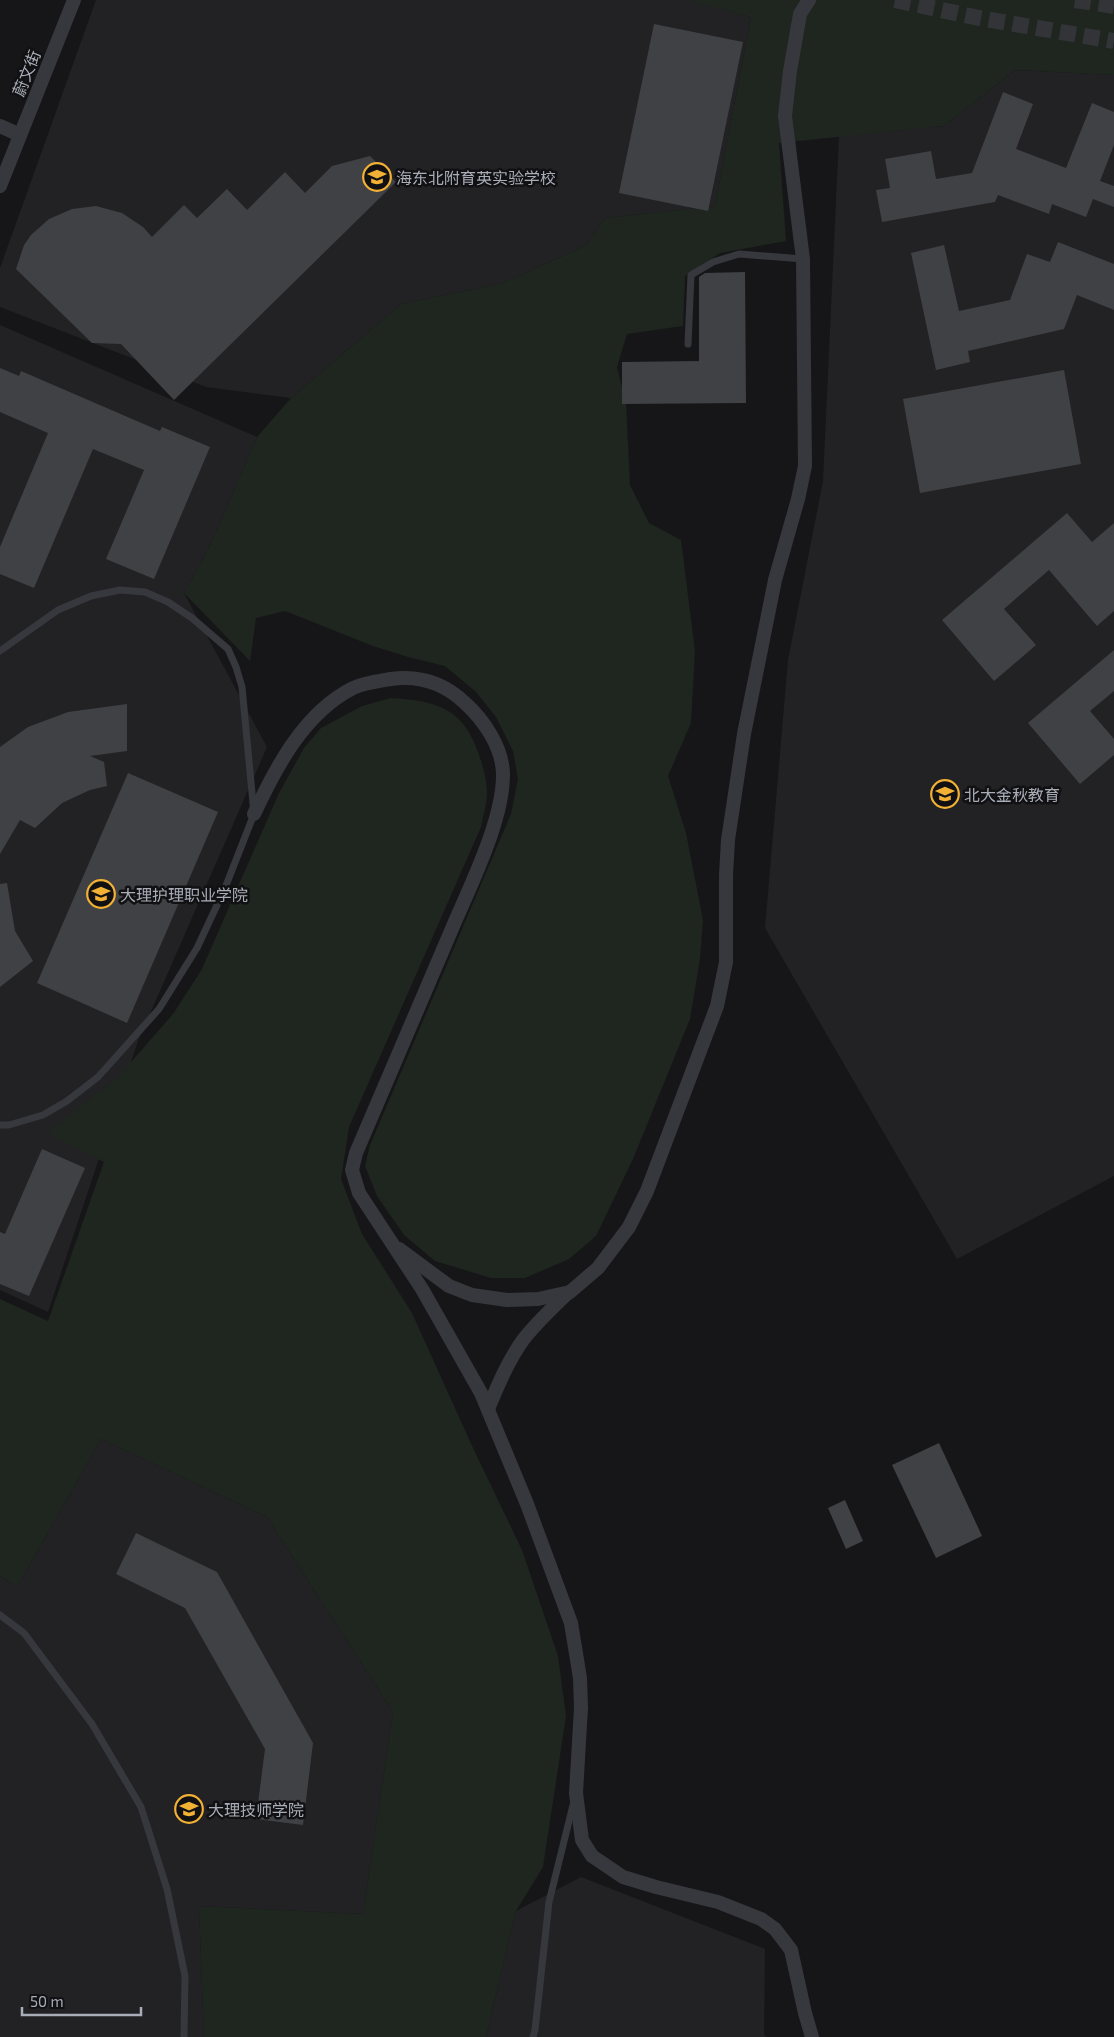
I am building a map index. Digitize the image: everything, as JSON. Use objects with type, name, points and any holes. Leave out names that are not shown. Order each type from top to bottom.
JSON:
[{"type":"street","name":"蔚文街","points":[[0,186],[74,0]]},
{"type":"street","points":[[488,1409],[503,1372],[523,1340],[543,1317],[598,1268],[629,1227],[647,1191],[717,1006],[726,962],[728,840],[744,734],[775,580],[798,499],[805,466],[803,259],[785,116],[790,71],[800,14],[809,0]]},
{"type":"street","points":[[0,126],[20,134]]},
{"type":"street","points":[[254,814],[277,766],[304,729],[324,708],[354,688],[379,680],[414,677],[455,693],[480,717],[498,749],[503,772],[501,800],[495,822],[471,885],[356,1153],[352,1170],[359,1193],[430,1303],[481,1393],[527,1504],[571,1623],[580,1678],[581,1708],[576,1793],[582,1840],[592,1856],[623,1877],[718,1902],[761,1919],[775,1929],[791,1950],[812,2037]]},
{"type":"street","points":[[390,1241],[449,1286],[472,1295],[507,1300],[538,1299],[570,1292]]},
{"type":"lane","points":[[688,344],[691,275],[713,262],[739,254],[803,259]]},
{"type":"lane","points":[[0,650],[58,610],[91,596],[120,590],[144,592],[168,602],[192,618],[228,649],[236,667],[242,687],[254,814],[225,888],[196,948],[159,1009],[98,1077],[67,1101],[43,1115],[9,1125],[0,1125]]},
{"type":"lane","points":[[0,1615],[24,1633],[92,1724],[141,1807],[167,1889],[185,1976],[184,2037]]},
{"type":"lane","points":[[533,2037],[549,1902],[576,1793]]},
{"type":"shaded area","name":"海东北附育英实验学校","points":[[96,0],[689,0],[751,17],[715,206],[605,218],[587,245],[503,283],[401,304],[291,398],[206,387],[0,307],[0,268]]},
{"type":"shaded area","points":[[685,0],[1114,0],[1114,75],[1015,70],[944,126],[779,143],[786,241],[720,253],[685,276],[683,326],[627,334],[617,367],[626,403],[630,485],[649,523],[681,540],[695,651],[691,723],[668,776],[686,833],[703,920],[700,959],[690,1019],[633,1159],[596,1236],[569,1259],[525,1278],[491,1278],[435,1261],[404,1235],[377,1196],[365,1166],[370,1145],[511,814],[518,779],[513,751],[496,717],[476,692],[445,666],[373,646],[285,611],[256,618],[250,661],[184,593],[210,546],[257,437],[291,398],[401,304],[503,283],[587,245],[605,218],[715,206],[751,17]]},
{"type":"shaded area","name":"北大金秋教育","points":[[1015,70],[1114,75],[1114,1176],[957,1259],[765,928],[788,660],[823,481],[839,136],[944,126]]},
{"type":"shaded area","name":"大理护理职业学院","points":[[0,325],[257,437],[210,546],[184,593],[267,747],[138,1041],[48,1312],[0,1290]]},
{"type":"shaded area","points":[[391,698],[407,699],[435,705],[457,717],[473,739],[479,755],[486,779],[487,797],[481,827],[349,1127],[341,1179],[362,1234],[412,1313],[473,1448],[522,1550],[558,1656],[566,1716],[543,1867],[516,1911],[486,2037],[204,2037],[199,1906],[363,1914],[393,1712],[267,1517],[101,1439],[17,1587],[0,1576],[0,1299],[48,1321],[104,1162],[47,1133],[117,1078],[173,1014],[202,969],[279,793],[304,748],[321,728],[362,706]]},
{"type":"shaded area","name":"大理技师学院","points":[[101,1439],[267,1517],[393,1712],[363,1914],[199,1906],[204,2037],[0,2037],[0,1576],[17,1587]]},
{"type":"shaded area","points":[[581,1877],[765,1949],[764,2035],[767,2037],[486,2037],[516,1911]]},
{"type":"building","points":[[654,24],[743,42],[708,211],[619,193]]},
{"type":"building","points":[[1003,92],[1033,104],[1016,149],[1066,168],[1092,103],[1114,112],[1114,145],[1100,181],[1114,186],[1114,207],[1093,199],[1086,217],[1052,204],[1049,214],[998,195],[995,202],[882,222],[876,190],[890,188],[885,159],[931,151],[936,179],[972,173]]},
{"type":"building","points":[[370,156],[396,182],[174,400],[121,344],[92,343],[16,269],[24,245],[31,235],[49,219],[72,209],[96,206],[122,213],[143,227],[152,237],[184,205],[197,218],[227,189],[247,210],[285,172],[305,193],[332,166]]},
{"type":"building","points":[[1058,242],[1114,264],[1114,310],[1077,295],[1064,329],[968,351],[970,362],[936,370],[911,253],[944,245],[959,311],[1010,300],[1027,254],[1050,262]]},
{"type":"building","points":[[745,272],[746,403],[622,404],[622,362],[699,361],[699,277],[705,273]]},
{"type":"building","points":[[0,368],[19,376],[21,371],[160,431],[162,427],[210,447],[154,579],[106,559],[144,470],[93,449],[34,588],[0,574],[0,547],[48,433],[0,412]]},
{"type":"building","points":[[1064,370],[1081,464],[920,493],[903,399]]},
{"type":"building","points":[[1067,513],[1092,542],[1114,523],[1114,611],[1097,626],[1049,570],[1004,609],[1036,645],[994,681],[942,620]]},
{"type":"building","points":[[1114,650],[1114,691],[1090,711],[1114,739],[1114,755],[1080,784],[1028,723]]},
{"type":"building","points":[[127,704],[127,751],[90,756],[104,762],[107,786],[90,790],[62,803],[35,828],[20,820],[0,854],[0,747],[28,727],[68,712]]},
{"type":"building","points":[[128,773],[218,812],[127,1023],[37,983]]},
{"type":"building","points":[[7,883],[15,931],[33,961],[0,987],[0,884]]},
{"type":"building","points":[[42,1149],[85,1168],[29,1296],[0,1284],[0,1232],[5,1234]]},
{"type":"building","points":[[939,1443],[982,1536],[936,1558],[892,1465]]},
{"type":"building","points":[[845,1500],[863,1541],[846,1549],[828,1508]]},
{"type":"building","points":[[136,1533],[217,1572],[313,1743],[303,1825],[256,1819],[265,1749],[185,1608],[116,1574]]},
{"type":"tunnel","points":[[895,0],[979,18],[1114,41]]},
{"type":"tunnel","points":[[1075,0],[1114,6]]},
{"type":"place","name":"海东北附育英实验学校","points":[[377,177]]},
{"type":"place","name":"北大金秋教育","points":[[945,794]]},
{"type":"place","name":"大理护理职业学院","points":[[101,894]]},
{"type":"place","name":"大理技师学院","points":[[189,1809]]}]
